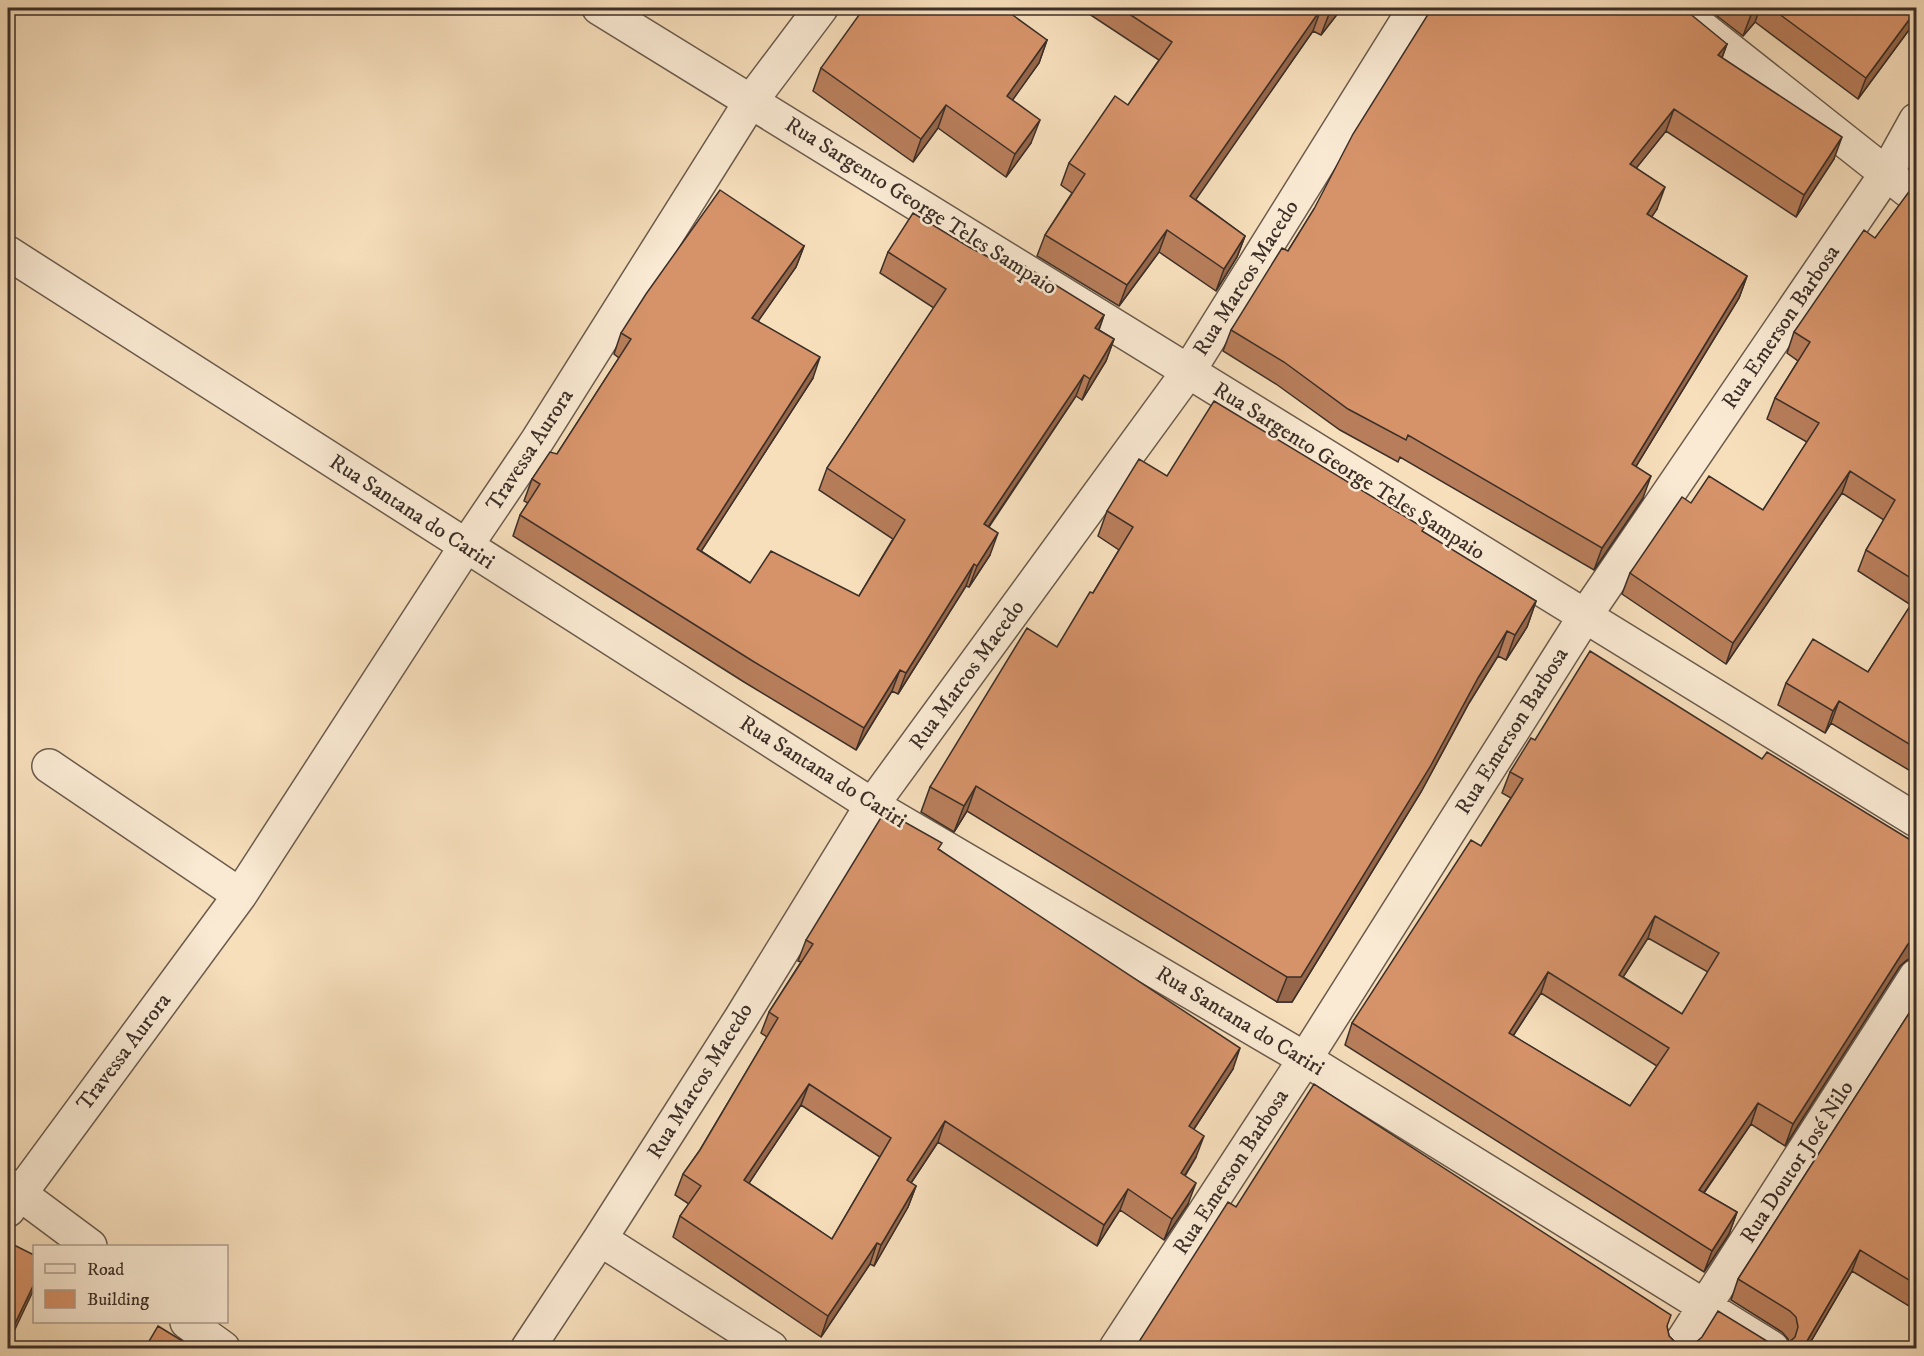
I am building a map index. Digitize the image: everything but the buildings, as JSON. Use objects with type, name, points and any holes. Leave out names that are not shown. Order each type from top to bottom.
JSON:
[{"type":"street","name":"Rua Sargento George Teles Sampaio","points":[[599,8],[1917,820]]},
{"type":"street","name":"Travessa Aurora","points":[[12,1196],[240,895],[466,546],[537,441],[751,101],[821,8]]},
{"type":"street","name":"Rua Marcos Macedo","points":[[528,1348],[735,1028],[872,805],[1188,372],[1415,8]]},
{"type":"street","points":[[1677,8],[1917,197]]},
{"type":"street","name":"Rua Emerson Barbosa","points":[[1116,1348],[1305,1059],[1585,616],[1886,174],[1917,120]]},
{"type":"street","name":"Rua Santana do Cariri","points":[[8,253],[872,805],[1305,1059],[1772,1348]]},
{"type":"street","points":[[49,766],[240,895]]},
{"type":"street","name":"Rua Doutor José Nilo","points":[[1678,1348],[1917,976]]},
{"type":"street","points":[[12,1196],[88,1245]]},
{"type":"street","points":[[600,1239],[771,1348]]},
{"type":"street","points":[[189,1323],[223,1348]]}]
